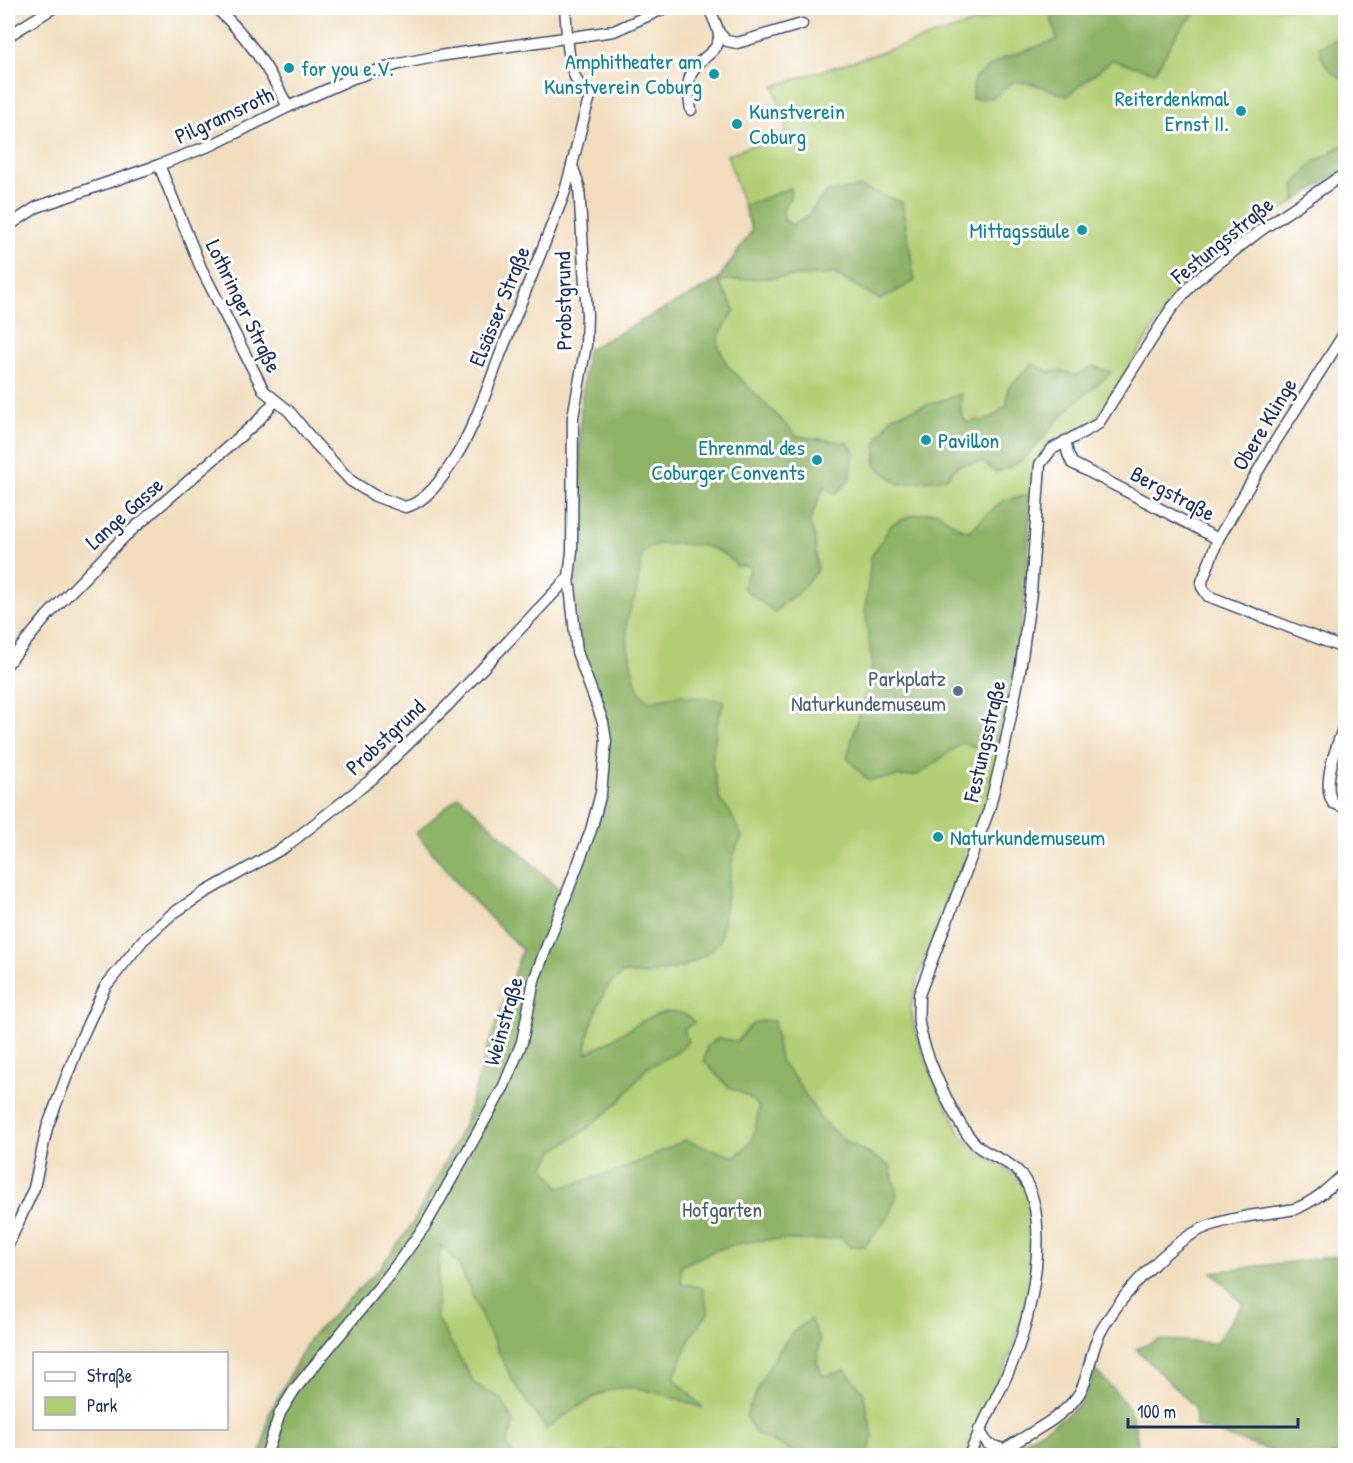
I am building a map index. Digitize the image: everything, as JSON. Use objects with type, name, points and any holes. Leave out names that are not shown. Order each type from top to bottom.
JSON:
[{"type":"street","points":[[8,36],[53,8]]},
{"type":"street","points":[[216,8],[240,32],[267,69],[288,106]]},
{"type":"street","points":[[565,8],[568,37]]},
{"type":"street","name":"Pilgramsroth","points":[[8,226],[37,207],[214,144],[288,106],[353,78],[399,64],[614,31],[665,8]]},
{"type":"street","points":[[709,8],[719,33],[727,41],[737,43],[802,24]]},
{"type":"street","points":[[692,110],[688,88],[691,74],[698,62],[717,46],[719,33]]},
{"type":"street","name":"Elsässer Straße","points":[[405,507],[415,504],[440,480],[462,447],[563,197],[573,168],[579,132],[590,97],[583,92],[575,79],[568,37]]},
{"type":"street","name":"Lothringer Straße","points":[[159,165],[201,268],[264,391],[289,411],[334,465],[351,481],[375,496],[405,507]]},
{"type":"street","name":"Probstgrund","points":[[8,1245],[34,1188],[47,1128],[81,1039],[105,987],[143,940],[172,914],[204,893],[285,847],[372,779],[447,706],[569,577],[572,551],[573,417],[586,345],[587,315],[579,186],[573,168]]},
{"type":"street","name":"Festungsstraße","points":[[969,1455],[1014,1358],[1027,1312],[1038,1253],[1037,1223],[1032,1200],[1022,1175],[980,1148],[954,1112],[937,1078],[925,1046],[919,1022],[919,995],[993,796],[1005,745],[1030,604],[1040,464],[1047,454],[1065,441],[1098,424],[1171,309],[1194,282],[1261,230],[1346,174]]},
{"type":"street","name":"Obere Klinge","points":[[1218,539],[1275,442],[1346,331]]},
{"type":"street","name":"Lange Gasse","points":[[8,663],[48,615],[125,536],[258,422],[275,401]]},
{"type":"street","name":"Bergstraße","points":[[1065,441],[1072,463],[1218,539],[1202,582],[1202,587],[1208,596],[1346,649]]},
{"type":"street","name":"Weinstraße","points":[[266,1455],[279,1413],[295,1389],[389,1275],[425,1226],[504,1086],[522,1042],[534,980],[591,830],[601,793],[605,765],[606,741],[603,722],[577,652],[569,577]]},
{"type":"street","points":[[1346,720],[1331,768],[1328,790],[1333,803],[1346,808]]},
{"type":"street","points":[[979,1430],[988,1444],[999,1452],[1066,1410],[1077,1397],[1098,1336],[1111,1314],[1138,1281],[1183,1241],[1208,1226],[1223,1221],[1306,1205],[1321,1196],[1346,1172]]},
{"type":"green space","name":"Hofgarten","points":[[1021,8],[1345,8],[1345,169],[1225,250],[1184,284],[1098,417],[1088,425],[1053,441],[1042,453],[1032,471],[1026,591],[1011,696],[992,785],[968,854],[919,974],[911,1008],[914,1026],[934,1080],[961,1135],[977,1151],[1014,1174],[1024,1186],[1029,1200],[1035,1249],[1027,1297],[1012,1351],[966,1455],[680,1456],[676,1454],[653,1456],[634,1455],[613,1449],[606,1451],[605,1456],[271,1456],[428,1229],[603,796],[609,764],[608,729],[579,453],[587,350],[717,281],[752,231],[727,155],[787,132],[774,86]]},
{"type":"green space","points":[[1049,8],[1224,8],[1197,11],[1177,33],[1155,72],[1112,60],[1067,96],[1034,84],[1015,81],[992,98],[972,99],[974,78],[1001,59],[1057,40]]},
{"type":"green space","points":[[1337,39],[1345,39],[1345,81],[1327,67],[1319,47]]},
{"type":"green space","points":[[1345,143],[1345,169],[1295,201],[1294,185],[1312,164]]},
{"type":"green space","points":[[860,187],[902,202],[915,281],[880,300],[835,274],[718,281],[735,310],[718,337],[718,345],[728,366],[797,436],[848,443],[854,452],[850,480],[835,494],[824,486],[809,523],[815,536],[817,571],[797,594],[783,603],[775,613],[744,589],[745,579],[751,569],[747,566],[737,566],[729,558],[712,548],[660,544],[654,545],[643,553],[635,597],[626,621],[628,647],[640,693],[649,701],[681,695],[724,701],[717,724],[712,762],[720,800],[730,812],[742,837],[733,856],[720,941],[708,953],[685,966],[647,975],[625,973],[614,980],[603,995],[595,1015],[588,1036],[586,1053],[640,1022],[670,1012],[683,1014],[694,1022],[684,1029],[688,1041],[678,1052],[647,1068],[620,1101],[589,1127],[554,1151],[544,1167],[560,1188],[618,1171],[685,1140],[735,1157],[747,1146],[753,1135],[759,1107],[748,1096],[727,1086],[704,1061],[707,1046],[718,1038],[738,1041],[752,1024],[767,1020],[774,1021],[780,1061],[795,1078],[820,1118],[841,1138],[890,1166],[897,1195],[889,1215],[865,1246],[850,1247],[840,1237],[754,1241],[722,1248],[681,1266],[681,1283],[703,1288],[708,1313],[690,1338],[674,1378],[703,1408],[646,1390],[613,1389],[588,1401],[546,1429],[513,1381],[458,1263],[440,1245],[436,1317],[475,1384],[502,1399],[514,1424],[507,1444],[513,1455],[261,1456],[269,1414],[310,1338],[379,1269],[412,1225],[464,1125],[489,1043],[522,950],[463,890],[416,833],[459,796],[569,898],[603,796],[609,764],[608,729],[581,652],[576,601],[581,408],[587,350],[717,281],[752,231],[744,206],[791,188],[790,198],[783,209],[784,220],[792,225],[806,218],[825,193]]},
{"type":"green space","points":[[1032,364],[1049,372],[1063,371],[1076,376],[1093,366],[1112,372],[1071,407],[1024,458],[1006,469],[995,472],[983,462],[958,465],[947,478],[899,484],[875,465],[877,440],[892,416],[961,394],[961,414],[967,423],[985,420],[993,417],[1007,405],[1008,388]]},
{"type":"green space","points":[[1031,494],[1026,591],[1011,696],[1002,739],[984,749],[962,743],[918,775],[868,780],[847,758],[872,664],[865,610],[871,557],[891,525],[910,516],[936,511],[959,528],[969,531],[1002,501]]},
{"type":"green space","points":[[1345,1249],[1345,1455],[1277,1455],[1277,1453],[1196,1426],[1195,1407],[1136,1349],[1158,1340],[1215,1343],[1243,1304],[1212,1272],[1338,1256]]},
{"type":"green space","points":[[810,1319],[820,1340],[817,1362],[823,1376],[845,1370],[863,1391],[873,1436],[868,1455],[800,1455],[755,1433],[746,1416],[760,1384],[784,1343]]},
{"type":"green space","points":[[1095,1371],[1128,1408],[1136,1428],[1138,1455],[998,1456],[1052,1425],[1078,1405]]},
{"type":"place","name":"for you e.V.","points":[[289,68]]},
{"type":"place","name":"Amphitheater am Kunstverein Coburg","points":[[714,74]]},
{"type":"place","name":"Reiterdenkmal Ernst II.","points":[[1241,111]]},
{"type":"place","name":"Kunstverein Coburg","points":[[737,124]]},
{"type":"place","name":"Mittagssäule","points":[[1082,230]]},
{"type":"place","name":"Pavillon","points":[[926,440]]},
{"type":"place","name":"Ehrenmal des Coburger Convents","points":[[817,460]]},
{"type":"place","name":"Parkplatz Naturkundemuseum","points":[[958,691]]},
{"type":"place","name":"Naturkundemuseum","points":[[938,837]]}]
